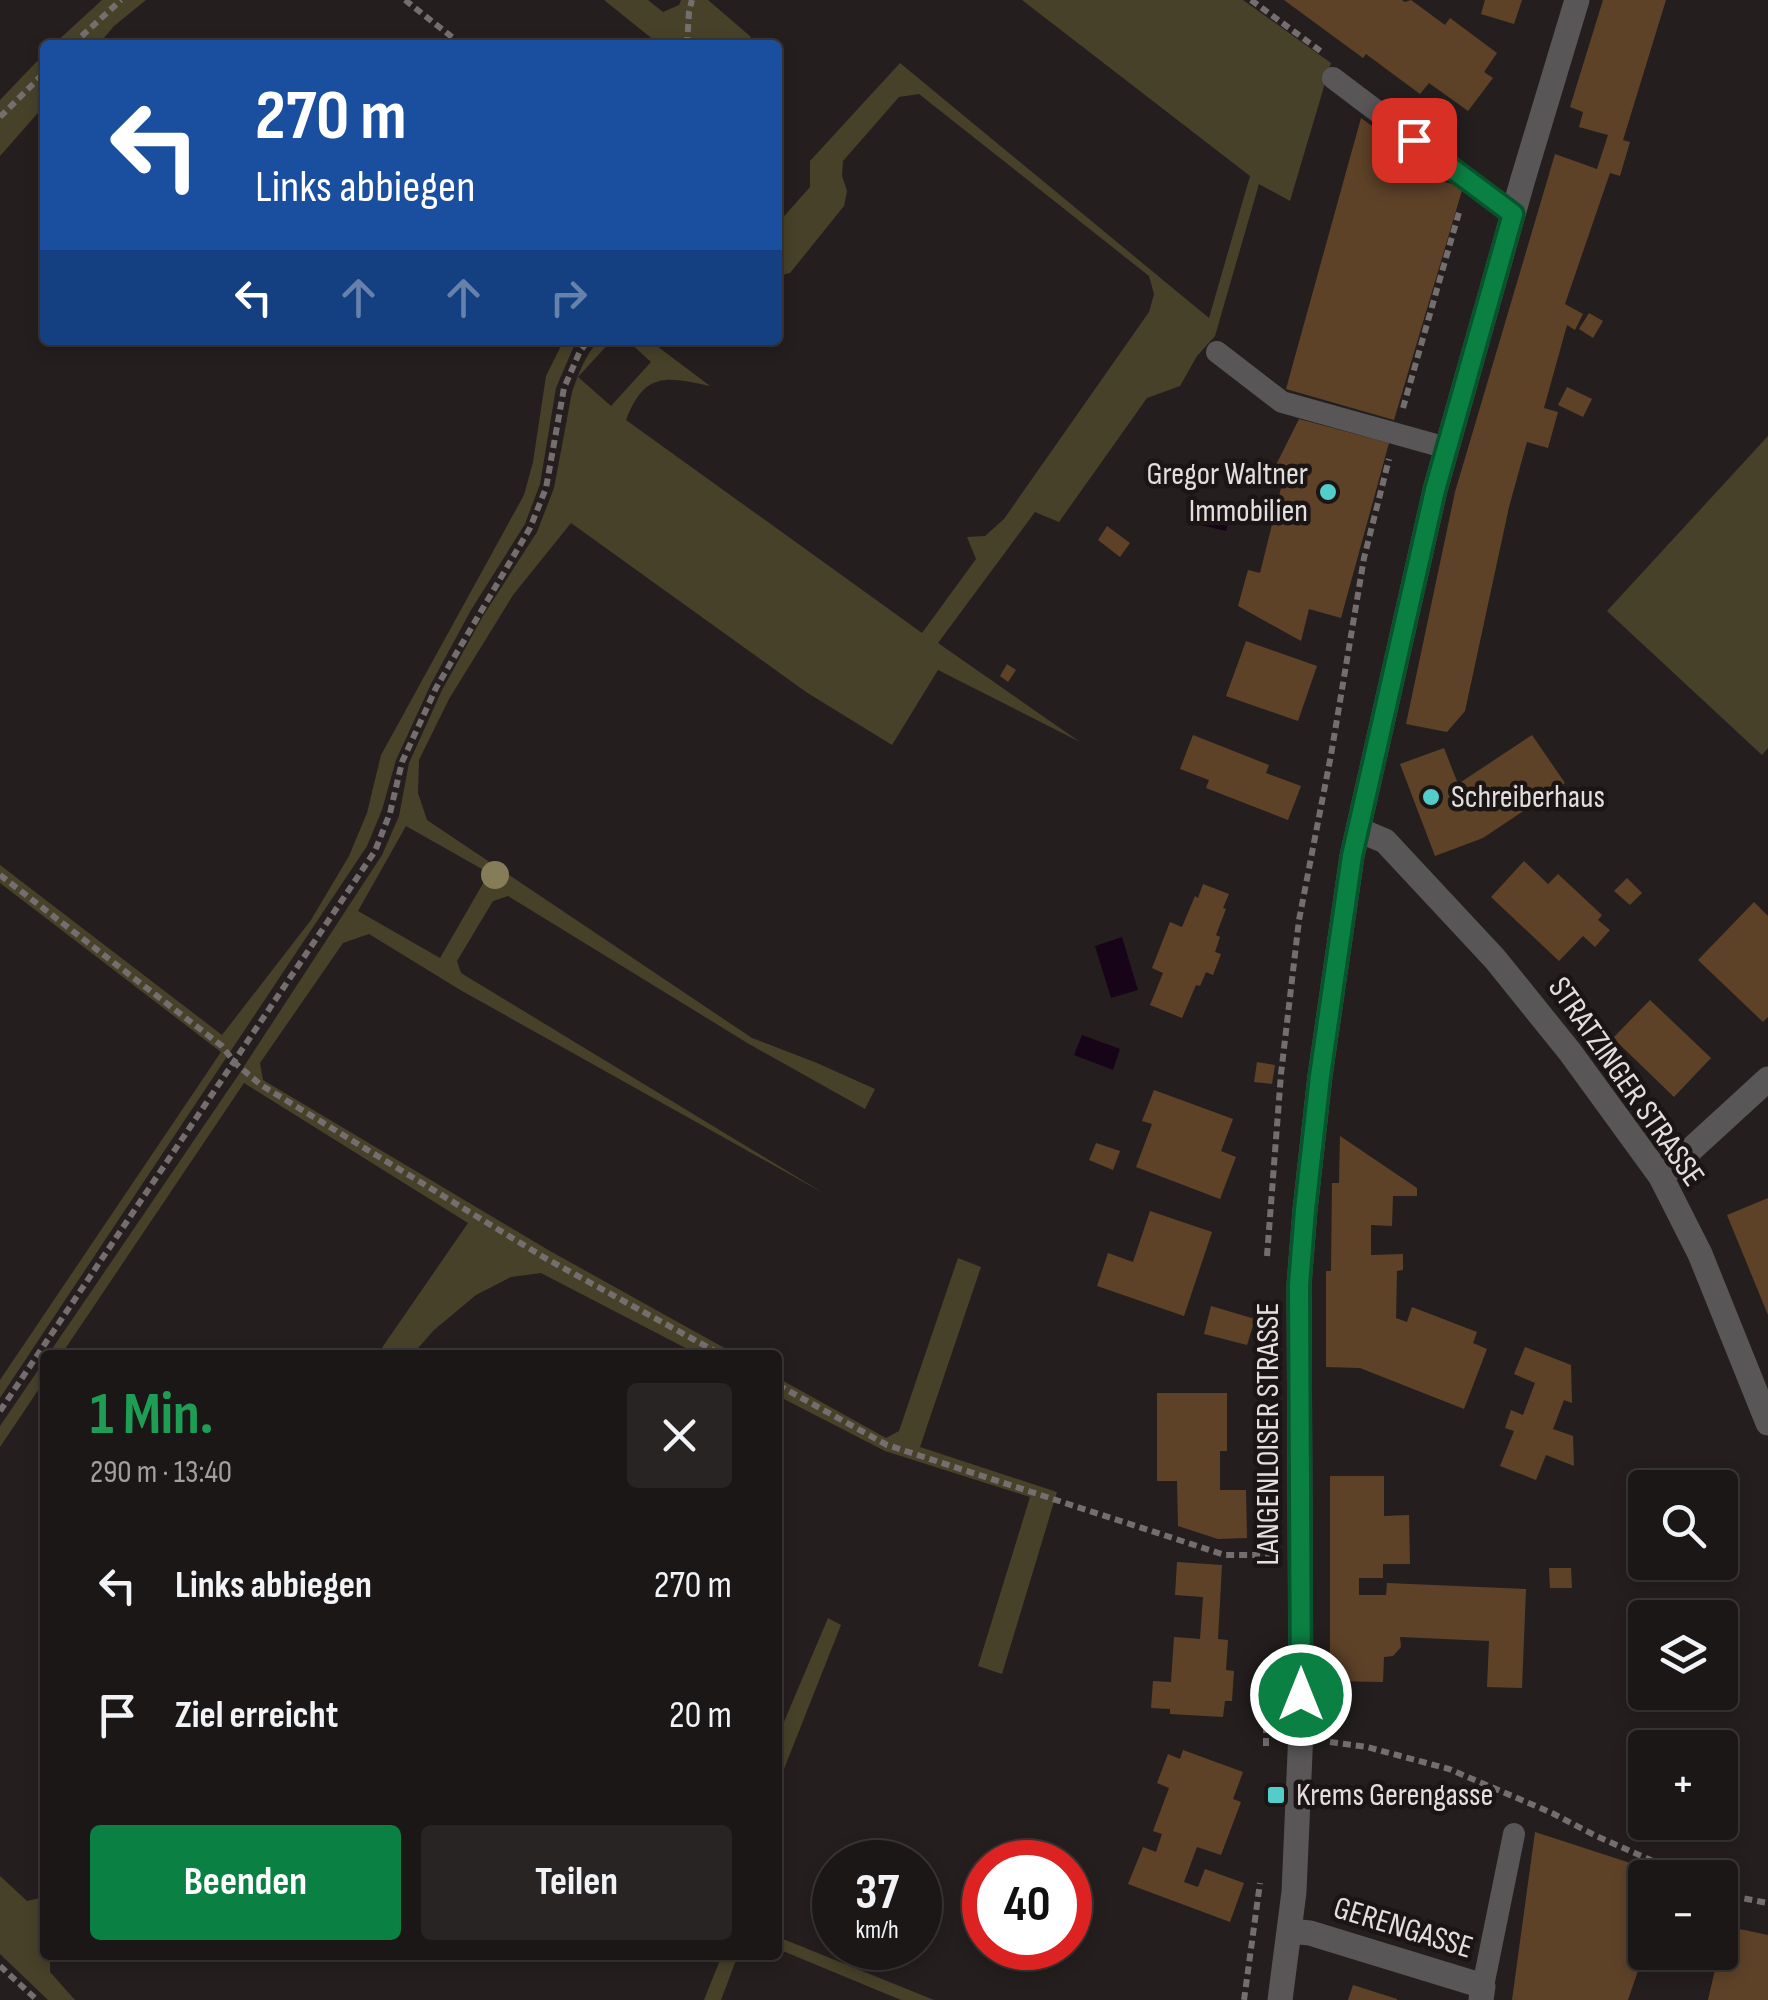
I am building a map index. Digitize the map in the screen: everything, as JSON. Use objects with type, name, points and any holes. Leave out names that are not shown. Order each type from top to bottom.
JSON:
[{"type":"street","name":"LANGENLOISER STRASSE","points":[[1280,2000],[1294,1892],[1301,1730],[1299,1285],[1320,1076],[1352,856],[1435,490],[1578,0]]},
{"type":"street","name":"STRATZINGER STRASSE","points":[[1359,830],[1384,841],[1495,960],[1570,1052],[1661,1177],[1700,1254],[1768,1422]]},
{"type":"street","points":[[1661,1177],[1768,1079]]},
{"type":"street","name":"GERENGASSE","points":[[1290,1931],[1310,1934],[1482,1993]]},
{"type":"lane","points":[[1333,78],[1513,214]]},
{"type":"lane","points":[[1217,352],[1282,402],[1447,448]]},
{"type":"lane","points":[[1482,1993],[1514,1834]]},
{"type":"path","points":[[77,40],[121,0]]},
{"type":"path","points":[[406,0],[456,40]]},
{"type":"path","points":[[687,40],[692,0]]},
{"type":"path","points":[[0,118],[40,77]]},
{"type":"path","points":[[42,1350],[375,850],[390,813],[402,762],[436,688],[530,528],[546,488],[564,388],[585,345]]},
{"type":"path","points":[[0,875],[222,1046],[235,1064],[261,1085],[545,1258],[713,1350]]},
{"type":"path","points":[[0,1412],[40,1353]]},
{"type":"path","points":[[782,1387],[886,1444],[1206,1548],[1225,1554],[1301,1555]]},
{"type":"path","points":[[1324,1742],[1367,1746],[1449,1769],[1651,1860]]},
{"type":"path","points":[[1738,1897],[1768,1903]]},
{"type":"path","points":[[0,1966],[36,2000]]},
{"type":"shaded area","points":[[102,0],[146,0],[102,40],[58,40]]},
{"type":"shaded area","points":[[604,0],[648,0],[663,12],[679,5],[681,0],[708,0],[751,37],[749,40],[654,40]]},
{"type":"shaded area","points":[[1022,0],[1243,0],[1331,63],[1290,201],[1259,184],[1215,336],[1197,356],[1180,386],[1147,398],[1059,522],[1035,512],[938,643],[1080,742],[938,670],[892,745],[806,692],[571,523],[513,595],[449,699],[419,760],[418,793],[427,820],[752,1038],[875,1089],[865,1109],[749,1044],[508,896],[493,901],[457,961],[461,973],[825,1194],[462,991],[369,934],[343,943],[260,1063],[263,1080],[550,1251],[728,1350],[689,1350],[541,1273],[511,1277],[476,1295],[416,1350],[380,1350],[468,1223],[244,1083],[64,1350],[51,1350],[382,855],[399,816],[409,763],[442,690],[537,532],[554,488],[572,392],[583,364],[595,345],[607,345],[578,377],[611,406],[651,362],[632,345],[656,345],[710,386],[669,380],[649,385],[626,420],[922,633],[976,559],[967,537],[985,536],[1004,519],[1149,312],[1154,294],[1149,276],[919,94],[899,97],[843,161],[847,191],[844,206],[790,273],[782,275],[782,218],[810,187],[810,161],[900,63],[1209,318],[1250,176]],"holes":[[[406,826],[489,873],[440,958],[358,911]]]},
{"type":"shaded area","points":[[40,58],[40,111],[0,156],[0,100]]},
{"type":"shaded area","points":[[562,345],[575,345],[556,388],[540,484],[525,524],[431,684],[396,760],[367,846],[0,1398],[0,1380],[221,1052],[0,883],[0,865],[222,1035],[311,920],[349,856],[367,813],[381,755],[524,495],[546,376]]},
{"type":"shaded area","points":[[1768,436],[1768,748],[1762,755],[1607,611]]},
{"type":"shaded area","points":[[1191,504],[1231,515],[1226,531],[1187,522]]},
{"type":"shaded area","points":[[1122,937],[1138,990],[1111,998],[1095,946]]},
{"type":"shaded area","points":[[1082,1035],[1120,1049],[1113,1070],[1074,1055]]},
{"type":"shaded area","points":[[958,1258],[981,1267],[920,1447],[1057,1492],[1002,1674],[978,1666],[1030,1497],[885,1451],[782,1398],[782,1380],[886,1438],[899,1431]]},
{"type":"shaded area","points":[[40,1367],[40,1387],[0,1447],[0,1426]]},
{"type":"shaded area","points":[[828,1618],[841,1625],[782,1774],[782,1727]]},
{"type":"shaded area","points":[[0,1876],[27,1901],[40,1898],[40,1960],[50,1960],[50,1972],[75,2000],[48,2000],[0,1954]]},
{"type":"shaded area","points":[[782,1939],[812,1951],[812,1963],[782,1951]]},
{"type":"shaded area","points":[[720,1960],[736,1960],[721,2000],[704,2000]]},
{"type":"shaded area","points":[[829,1970],[860,1970],[934,2000],[901,2000]]},
{"type":"building","points":[[1284,0],[1411,0],[1445,25],[1450,18],[1497,53],[1484,72],[1493,78],[1468,111],[1429,83],[1420,94]]},
{"type":"building","points":[[1485,0],[1522,0],[1514,24],[1481,14]]},
{"type":"building","points":[[1603,0],[1666,0],[1623,140],[1630,142],[1620,176],[1610,173],[1565,304],[1583,314],[1575,330],[1567,325],[1544,408],[1558,412],[1548,448],[1527,442],[1465,711],[1447,732],[1406,724],[1455,492],[1555,154],[1597,169],[1608,135],[1579,127],[1583,112],[1570,107]]},
{"type":"building","points":[[1361,118],[1407,151],[1401,170],[1463,187],[1394,420],[1286,389]]},
{"type":"building","points":[[1589,313],[1603,321],[1593,338],[1579,329]]},
{"type":"building","points":[[1567,387],[1592,399],[1583,417],[1558,405]]},
{"type":"building","points":[[1299,419],[1389,443],[1341,618],[1309,609],[1301,641],[1238,606],[1248,570],[1260,573],[1281,488],[1266,485]]},
{"type":"building","points":[[1107,526],[1130,543],[1120,557],[1098,540]]},
{"type":"building","points":[[1246,641],[1317,666],[1298,721],[1226,696]]},
{"type":"building","points":[[1007,664],[1016,670],[1008,682],[1000,676]]},
{"type":"building","points":[[1193,735],[1269,765],[1266,773],[1301,786],[1288,820],[1206,788],[1209,780],[1180,769]]},
{"type":"building","points":[[1532,735],[1565,783],[1483,838],[1435,856],[1400,764],[1444,748],[1458,784]]},
{"type":"building","points":[[1524,861],[1548,884],[1558,874],[1602,915],[1598,920],[1610,930],[1595,947],[1583,936],[1559,961],[1491,897]]},
{"type":"building","points":[[1627,878],[1642,893],[1630,905],[1614,891]]},
{"type":"building","points":[[1203,884],[1229,894],[1216,935],[1220,937],[1215,952],[1221,954],[1213,975],[1206,972],[1200,986],[1196,985],[1182,1018],[1150,1005],[1163,973],[1152,968],[1170,922],[1182,927]]},
{"type":"building","points":[[1754,902],[1768,916],[1768,1017],[1763,1022],[1698,960]]},
{"type":"building","points":[[1650,1000],[1711,1058],[1674,1097],[1613,1038]]},
{"type":"building","points":[[1257,1062],[1275,1065],[1272,1084],[1254,1082]]},
{"type":"building","points":[[1154,1090],[1233,1119],[1221,1151],[1236,1157],[1220,1199],[1136,1167],[1152,1124],[1142,1121]]},
{"type":"building","points":[[1340,1136],[1417,1188],[1417,1196],[1393,1196],[1392,1226],[1371,1225],[1371,1255],[1403,1254],[1403,1270],[1397,1271],[1396,1318],[1407,1322],[1412,1307],[1477,1332],[1473,1343],[1487,1349],[1464,1409],[1360,1368],[1326,1367],[1326,1271],[1331,1271],[1332,1183],[1339,1183]]},
{"type":"building","points":[[1096,1143],[1120,1151],[1113,1170],[1089,1160]]},
{"type":"building","points":[[1768,1198],[1768,1315],[1727,1215]]},
{"type":"building","points":[[1150,1211],[1212,1232],[1184,1316],[1097,1286],[1108,1253],[1133,1262]]},
{"type":"building","points":[[1211,1306],[1255,1319],[1247,1345],[1204,1334]]},
{"type":"building","points":[[1525,1347],[1571,1365],[1572,1403],[1564,1400],[1553,1429],[1573,1436],[1574,1466],[1546,1455],[1536,1480],[1500,1466],[1514,1431],[1505,1428],[1511,1410],[1523,1415],[1535,1383],[1514,1374]]},
{"type":"building","points":[[1157,1393],[1227,1393],[1227,1451],[1220,1451],[1220,1490],[1246,1490],[1247,1538],[1218,1539],[1178,1526],[1177,1481],[1157,1481]]},
{"type":"building","points":[[1330,1476],[1384,1476],[1384,1516],[1409,1515],[1410,1564],[1383,1564],[1383,1578],[1359,1578],[1359,1595],[1386,1595],[1387,1583],[1526,1589],[1522,1688],[1487,1687],[1489,1641],[1400,1637],[1401,1647],[1393,1656],[1384,1657],[1383,1682],[1330,1681]]},
{"type":"building","points":[[1177,1562],[1222,1565],[1218,1639],[1228,1640],[1226,1670],[1234,1671],[1232,1701],[1225,1701],[1223,1717],[1170,1714],[1170,1709],[1151,1708],[1153,1681],[1171,1682],[1174,1637],[1200,1639],[1203,1597],[1175,1595]]},
{"type":"building","points":[[1549,1568],[1571,1568],[1572,1588],[1550,1588]]},
{"type":"building","points":[[1183,1750],[1243,1772],[1233,1799],[1241,1802],[1221,1855],[1197,1847],[1184,1882],[1198,1887],[1205,1869],[1244,1883],[1230,1922],[1128,1884],[1143,1847],[1156,1852],[1162,1834],[1153,1831],[1169,1788],[1157,1783],[1168,1754],[1180,1759]]},
{"type":"building","points":[[1535,1832],[1628,1862],[1628,1970],[1638,1970],[1628,2000],[1512,2000]]},
{"type":"building","points":[[1738,1929],[1768,1935],[1768,2000],[1708,2000],[1715,1970],[1738,1970]]},
{"type":"building","points":[[1353,1985],[1397,1999],[1397,2000],[1348,2000]]},
{"type":"place","name":"Gregor Waltner Immobilien","points":[[1328,492]]},
{"type":"place","name":"Schreiberhaus","points":[[1431,797]]},
{"type":"place","name":"Krems Gerengasse","points":[[1276,1795]]},
{"type":"route","points":[[1301,1695],[1299,1285],[1320,1076],[1352,856],[1435,490],[1513,214],[1414,140]]}]
